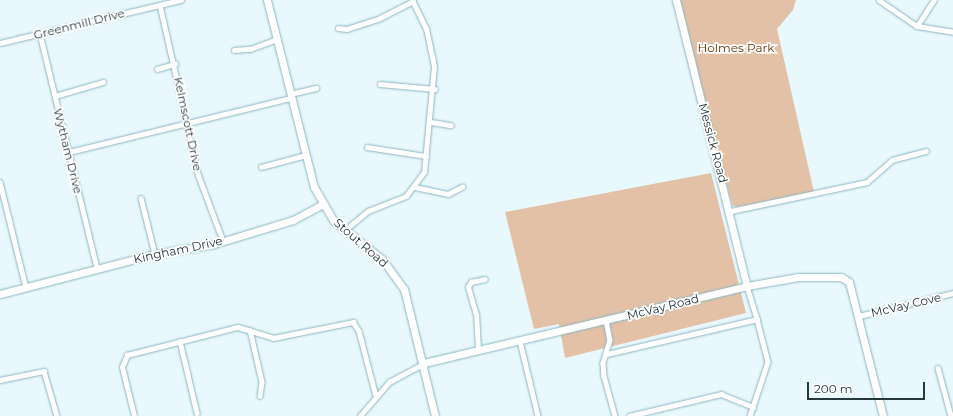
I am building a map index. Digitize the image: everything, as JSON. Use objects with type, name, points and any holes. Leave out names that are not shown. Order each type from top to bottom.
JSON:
[{"type":"street","name":"Greenmill Drive","points":[[0,44],[181,0]]},
{"type":"street","name":"Stout Road","points":[[267,0],[306,155],[323,204],[344,231],[382,259],[400,281],[410,306],[435,416]]},
{"type":"street","name":"Messick Road","points":[[676,0],[731,211],[747,286]]},
{"type":"street","points":[[879,0],[917,26],[953,32]]},
{"type":"street","points":[[917,26],[934,0]]},
{"type":"street","points":[[338,28],[378,19],[413,1],[432,47],[435,89],[426,156],[416,187],[400,200],[362,215],[344,231]]},
{"type":"street","name":"Kelmscott Drive","points":[[160,5],[175,64],[185,123],[200,181],[223,241]]},
{"type":"street","name":"Wytham Drive","points":[[40,34],[97,268]]},
{"type":"street","points":[[234,50],[250,49],[277,39]]},
{"type":"street","points":[[157,69],[175,64]]},
{"type":"street","points":[[55,96],[103,82]]},
{"type":"street","points":[[380,84],[435,89]]},
{"type":"street","points":[[69,152],[291,96],[316,88]]},
{"type":"street","points":[[431,122],[451,125]]},
{"type":"street","points":[[367,147],[426,156]]},
{"type":"street","points":[[731,211],[867,182],[892,160],[926,151]]},
{"type":"street","points":[[260,167],[306,155]]},
{"type":"street","points":[[0,182],[26,288]]},
{"type":"street","points":[[416,187],[444,194],[462,188]]},
{"type":"street","points":[[141,198],[155,254]]},
{"type":"street","name":"Kingham Drive","points":[[0,294],[155,254],[223,241],[293,220],[323,204]]},
{"type":"street","name":"McVay Road","points":[[361,416],[376,396],[396,378],[424,363],[747,286],[798,277],[841,277],[850,282],[883,416]]},
{"type":"street","points":[[478,350],[476,315],[468,287],[471,282],[485,279]]},
{"type":"street","points":[[747,286],[768,362],[750,416]]},
{"type":"street","name":"McVay Cove","points":[[859,316],[953,293]]},
{"type":"street","points":[[607,354],[757,319]]},
{"type":"street","points":[[606,320],[610,340],[607,354],[603,363],[604,376],[615,416]]},
{"type":"street","points":[[134,416],[122,369],[124,358],[132,352],[238,327],[275,338],[353,322],[359,331],[376,396]]},
{"type":"street","points":[[250,330],[262,386],[260,396]]},
{"type":"street","points":[[520,340],[538,416]]},
{"type":"street","points":[[180,341],[198,413]]},
{"type":"street","points":[[938,368],[951,416]]},
{"type":"street","points":[[0,380],[44,371],[57,416]]},
{"type":"street","points":[[629,416],[720,394],[753,407]]},
{"type":"green space","name":"Holmes Park","points":[[679,0],[796,0],[793,10],[777,29],[814,192],[736,207],[732,205]]},
{"type":"green space","points":[[711,173],[746,313],[565,358],[559,324],[534,329],[505,212]]}]
